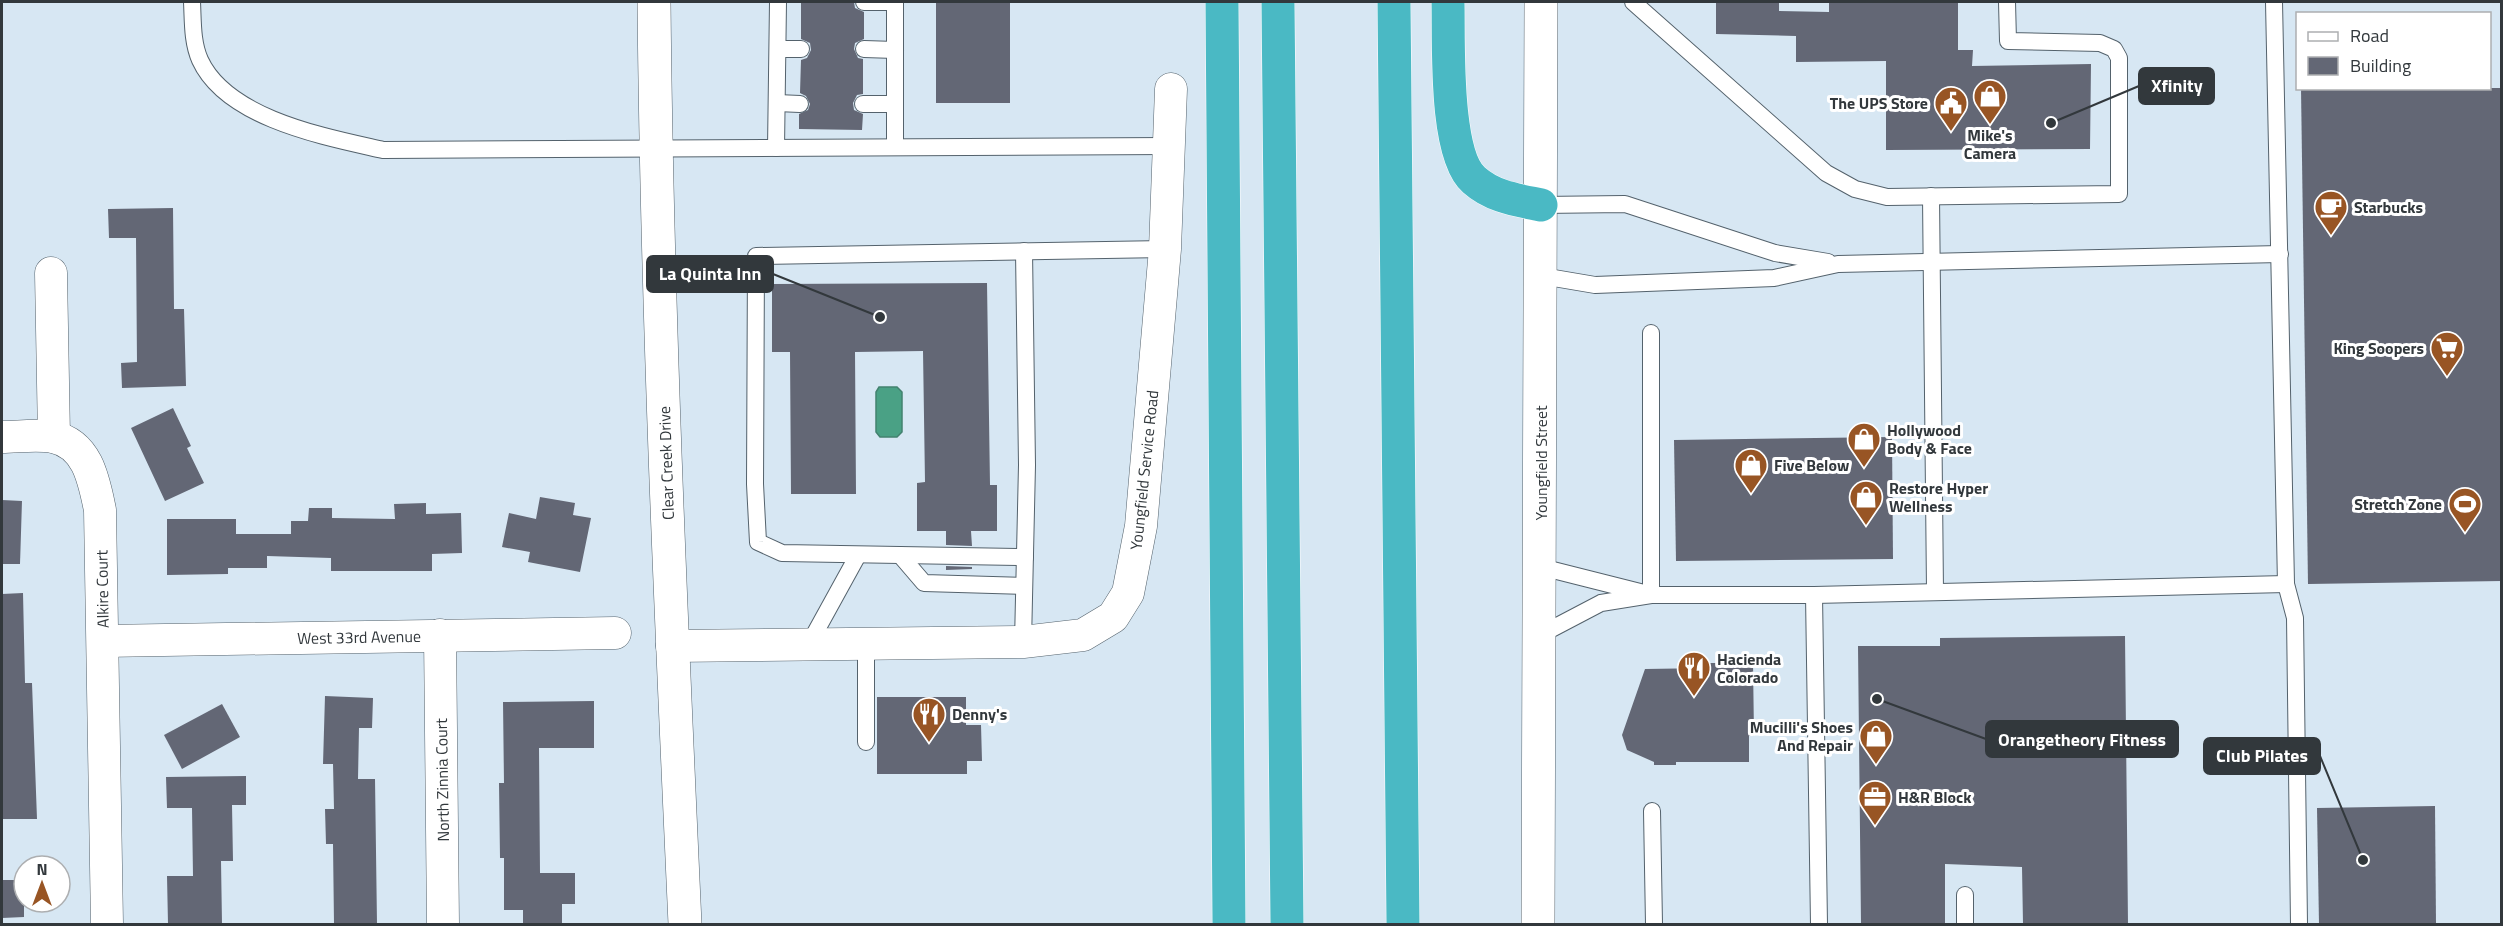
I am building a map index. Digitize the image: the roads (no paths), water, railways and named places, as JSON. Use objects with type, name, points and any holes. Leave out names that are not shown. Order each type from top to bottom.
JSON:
[{"type":"highway","points":[[1222,2],[1229,924]]},
{"type":"highway","points":[[1278,2],[1287,924]]},
{"type":"highway","points":[[1394,2],[1403,924]]},
{"type":"highway","points":[[1448,2],[1452,124],[1462,162],[1472,178],[1492,193],[1541,205]]},
{"type":"main road","name":"Clear Creek Drive","points":[[654,2],[655,149],[672,646],[685,924]]},
{"type":"main road","name":"Youngfield Street","points":[[1538,924],[1542,276],[1541,2]]},
{"type":"street","name":"Youngfield Service Road","points":[[672,646],[1023,642],[1083,635],[1113,617],[1128,593],[1141,526],[1165,249],[1171,89]]},
{"type":"street","points":[[2,437],[54,437],[51,273]]},
{"type":"street","name":"Alkire Court","points":[[54,437],[72,446],[86,459],[100,510],[107,924]]},
{"type":"street","name":"West 33rd Avenue","points":[[103,641],[615,633]]},
{"type":"street","name":"North Zinnia Court","points":[[440,635],[444,924]]},
{"type":"lane","points":[[192,2],[193,31],[200,60],[220,87],[252,111],[300,128],[383,150],[1170,146]]},
{"type":"lane","points":[[776,148],[778,2]]},
{"type":"lane","points":[[864,2],[895,2],[895,147]]},
{"type":"lane","points":[[1633,2],[1826,172],[1870,194],[1931,196],[2119,194],[2118,58],[2114,49],[2100,43],[2007,41],[2007,2]]},
{"type":"lane","points":[[2274,2],[2286,584],[2295,618],[2299,924]]},
{"type":"lane","points":[[778,49],[801,49]]},
{"type":"lane","points":[[864,49],[895,50]]},
{"type":"lane","points":[[777,104],[800,104]]},
{"type":"lane","points":[[863,104],[895,104]]},
{"type":"lane","points":[[1931,196],[1935,591]]},
{"type":"lane","points":[[1541,205],[1625,204],[1775,254],[1838,264],[2280,254]]},
{"type":"lane","points":[[1025,557],[782,553],[758,542],[754,484],[756,256],[1165,249]]},
{"type":"lane","points":[[1023,642],[1028,465],[1024,251]]},
{"type":"lane","points":[[1542,276],[1595,285],[1774,278],[1838,264]]},
{"type":"lane","points":[[1651,333],[1651,595]]},
{"type":"lane","points":[[809,645],[858,555]]},
{"type":"lane","points":[[900,555],[924,583],[1024,586]]},
{"type":"lane","points":[[1541,567],[1651,595]]},
{"type":"lane","points":[[1540,635],[1601,603],[1651,595],[1814,595],[2286,584]]},
{"type":"lane","points":[[1814,595],[1819,924]]},
{"type":"lane","points":[[866,644],[866,742]]},
{"type":"lane","points":[[1652,811],[1654,924]]},
{"type":"lane","points":[[1965,895],[1965,924]]},
{"type":"place","name":"Xfinity","points":[[2051,123]]},
{"type":"place","name":"Mike's Camera","points":[[1990,125]]},
{"type":"place","name":"The UPS Store","points":[[1951,132]]},
{"type":"place","name":"Starbucks","points":[[2331,236]]},
{"type":"place","name":"La Quinta Inn","points":[[880,317]]},
{"type":"place","name":"King Soopers","points":[[2447,377]]},
{"type":"place","name":"Hollywood Body & Face","points":[[1864,468]]},
{"type":"place","name":"Five Below","points":[[1751,494]]},
{"type":"place","name":"Restore Hyper Wellness","points":[[1866,526]]},
{"type":"place","name":"Stretch Zone","points":[[2465,533]]},
{"type":"place","name":"Hacienda Colorado","points":[[1694,697]]},
{"type":"place","name":"Orangetheory Fitness","points":[[1877,699]]},
{"type":"place","name":"Denny's","points":[[929,743]]},
{"type":"place","name":"Mucilli's Shoes And Repair","points":[[1876,765]]},
{"type":"place","name":"H&R Block","points":[[1875,826]]},
{"type":"place","name":"Club Pilates","points":[[2363,860]]}]
